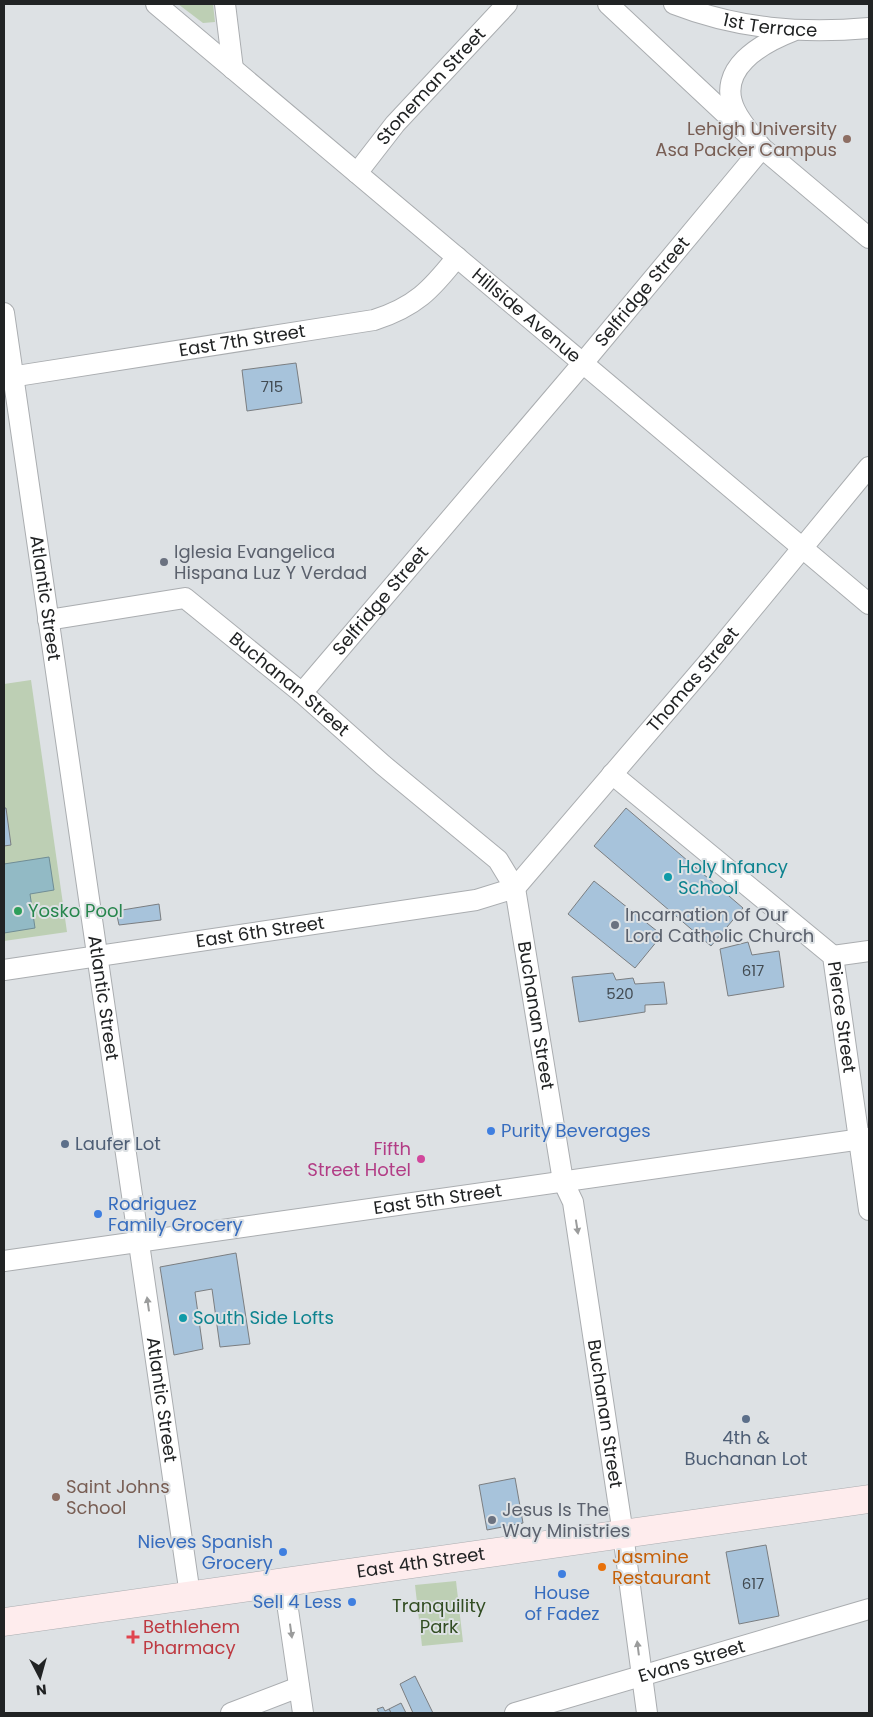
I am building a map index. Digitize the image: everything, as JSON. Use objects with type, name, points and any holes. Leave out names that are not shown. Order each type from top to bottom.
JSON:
[{"type":"main road","name":"East 4th Street","points":[[4,1622],[869,1499]]},
{"type":"street","name":"Hillside Avenue","points":[[156,4],[869,604]]},
{"type":"street","points":[[225,4],[233,68]]},
{"type":"street","name":"Stoneman Street","points":[[357,173],[395,124],[508,4]]},
{"type":"street","points":[[608,4],[762,148],[869,238]]},
{"type":"street","name":"1st Terrace","points":[[674,4],[715,19],[793,31],[869,28]]},
{"type":"street","points":[[762,148],[734,108],[730,93],[731,84],[737,70],[756,49],[773,38],[793,31]]},
{"type":"street","name":"Selfridge Street","points":[[302,693],[583,363],[762,148]]},
{"type":"street","name":"East 7th Street","points":[[8,377],[374,320],[404,310],[417,301],[429,291],[457,257]]},
{"type":"street","name":"Atlantic Street","points":[[4,313],[8,377],[48,620],[190,1595]]},
{"type":"street","name":"Thomas Street","points":[[515,888],[706,665],[869,467]]},
{"type":"street","name":"Buchanan Street","points":[[48,620],[185,598],[302,693],[383,766],[498,860],[515,888],[563,1181],[573,1202],[623,1534],[647,1713]]},
{"type":"street","name":"Pierce Street","points":[[612,774],[833,956],[864,1138],[869,1210]]},
{"type":"street","name":"East 6th Street","points":[[4,970],[476,900],[515,888]]},
{"type":"street","points":[[833,956],[869,951]]},
{"type":"street","name":"East 5th Street","points":[[4,1261],[864,1138]]},
{"type":"street","points":[[284,1582],[303,1713]]},
{"type":"street","name":"Evans Street","points":[[514,1713],[869,1609]]},
{"type":"street","points":[[231,1713],[299,1687]]},
{"type":"green space","points":[[178,4],[213,4],[215,22],[203,23]]},
{"type":"green space","points":[[31,680],[67,932],[4,941],[4,684]]},
{"type":"green space","name":"Tranquility Park","points":[[456,1581],[463,1642],[422,1646],[415,1585]]},
{"type":"water","name":"Yosko Pool","points":[[49,857],[54,890],[30,894],[35,928],[4,933],[4,864]]},
{"type":"building","points":[[296,363],[302,403],[247,411],[242,370]]},
{"type":"building","points":[[4,808],[6,808],[11,845],[4,846]]},
{"type":"building","name":"Holy Infancy School","points":[[626,808],[743,908],[711,946],[594,846]]},
{"type":"building","name":"Incarnation of Our Lord Catholic Church","points":[[594,881],[662,935],[635,968],[568,914]]},
{"type":"building","points":[[159,904],[161,920],[119,925],[116,911]]},
{"type":"building","points":[[748,942],[752,955],[779,951],[784,987],[728,996],[720,949]]},
{"type":"building","points":[[613,973],[616,980],[633,978],[635,984],[664,982],[667,1004],[645,1005],[645,1012],[579,1022],[572,977]]},
{"type":"building","name":"South Side Lofts","points":[[236,1253],[250,1344],[220,1347],[212,1289],[195,1292],[203,1349],[174,1355],[160,1267]]},
{"type":"building","points":[[515,1478],[523,1523],[487,1530],[479,1485]]},
{"type":"building","points":[[766,1545],[779,1616],[739,1624],[726,1552]]},
{"type":"building","points":[[415,1676],[433,1713],[413,1713],[400,1684]]},
{"type":"building","points":[[401,1703],[406,1713],[391,1713],[389,1709]]},
{"type":"building","points":[[383,1707],[385,1711],[389,1709],[391,1713],[379,1713],[377,1709]]},
{"type":"place","name":"Lehigh University Asa Packer Campus","points":[[847,139]]},
{"type":"place","name":"Iglesia Evangelica Hispana Luz Y Verdad","points":[[164,562]]},
{"type":"place","name":"Holy Infancy School","points":[[668,877]]},
{"type":"place","name":"Yosko Pool","points":[[18,911]]},
{"type":"place","name":"Incarnation of Our Lord Catholic Church","points":[[615,925]]},
{"type":"place","name":"Purity Beverages","points":[[491,1131]]},
{"type":"place","name":"Laufer Lot","points":[[65,1144]]},
{"type":"place","name":"Fifth Street Hotel","points":[[421,1159]]},
{"type":"place","name":"Rodriguez Family Grocery","points":[[98,1214]]},
{"type":"place","name":"South Side Lofts","points":[[183,1318]]},
{"type":"place","name":"4th & Buchanan Lot","points":[[746,1419]]},
{"type":"place","name":"Saint Johns School","points":[[56,1497]]},
{"type":"place","name":"Jesus Is The Way Ministries","points":[[492,1520]]},
{"type":"place","name":"Nieves Spanish Grocery","points":[[283,1552]]},
{"type":"place","name":"Jasmine Restaurant","points":[[602,1567]]},
{"type":"place","name":"House of Fadez","points":[[562,1574]]},
{"type":"place","name":"Sell 4 Less","points":[[352,1602]]},
{"type":"place","name":"Bethlehem Pharmacy","points":[[133,1637]]}]
